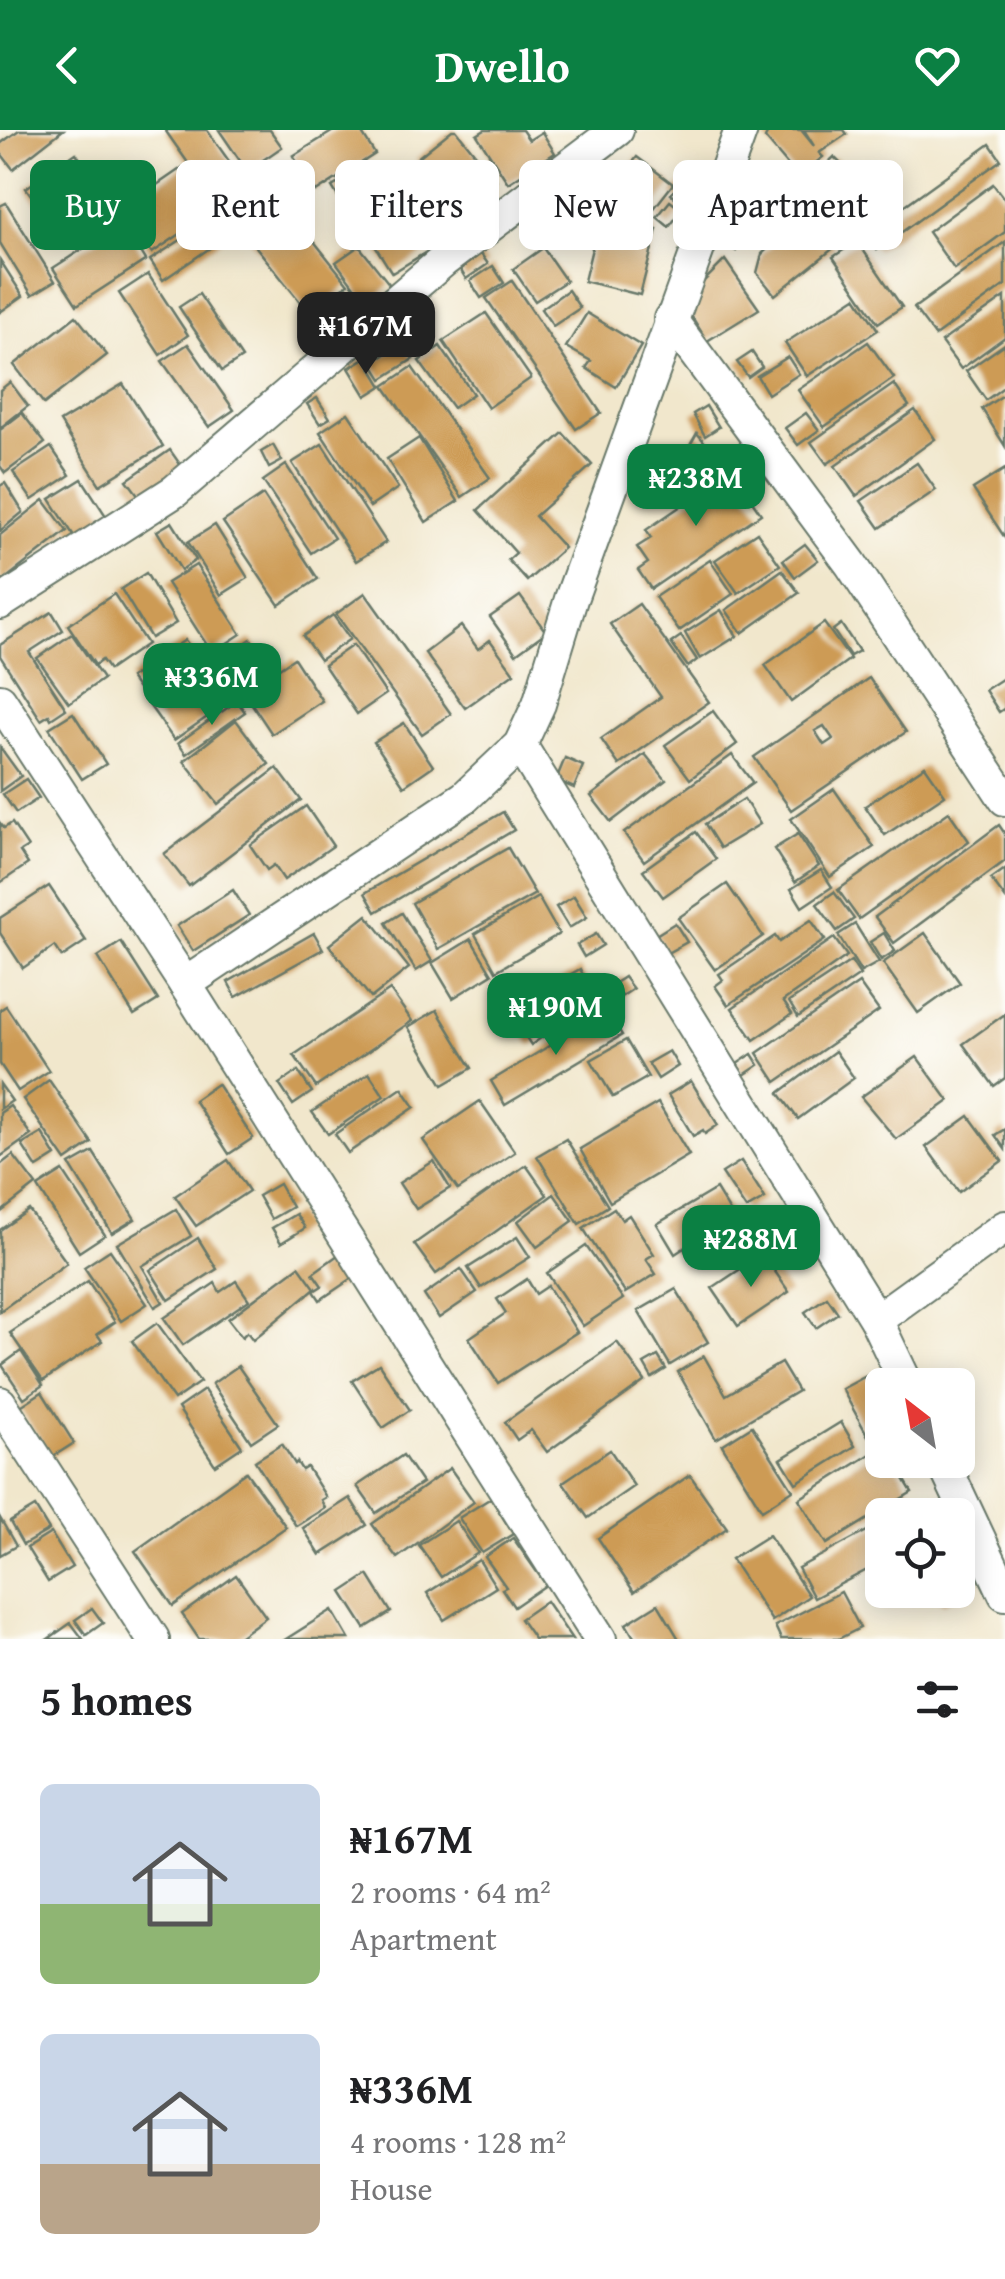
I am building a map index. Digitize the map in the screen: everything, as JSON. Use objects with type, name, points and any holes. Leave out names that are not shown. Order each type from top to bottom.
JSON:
[{"type":"street","points":[[0,603],[174,491],[443,262],[617,130]]},
{"type":"street","points":[[185,984],[465,797],[520,746],[539,704],[670,319],[741,130]]},
{"type":"street","points":[[670,319],[851,564],[1005,799]]},
{"type":"street","points":[[0,700],[600,1639]]},
{"type":"street","points":[[520,746],[876,1320],[899,1368]]},
{"type":"street","points":[[876,1320],[1005,1227]]},
{"type":"street","points":[[0,1404],[153,1639]]},
{"type":"street","points":[[950,1478],[1005,1594]]},
{"type":"building","points":[[19,130],[63,130],[13,169],[0,152],[0,144]]},
{"type":"building","points":[[165,130],[207,130],[228,160],[186,160]]},
{"type":"building","points":[[219,130],[270,130],[282,147],[263,160],[239,160]]},
{"type":"building","points":[[335,130],[360,130],[375,154],[366,160],[335,160],[335,180],[316,192],[315,160],[296,160],[293,156]]},
{"type":"building","points":[[456,130],[480,160],[417,160]]},
{"type":"building","points":[[485,130],[522,130],[529,140],[542,132],[555,153],[544,160],[519,160],[519,176],[508,183],[499,169],[499,160],[493,160],[477,135]]},
{"type":"building","points":[[769,130],[801,130],[814,146],[804,130],[844,130],[847,134],[819,153],[823,157],[819,160],[784,160],[765,138]]},
{"type":"building","points":[[990,144],[1001,160],[903,231],[903,207]]},
{"type":"building","points":[[653,169],[673,184],[653,210]]},
{"type":"building","points":[[176,172],[176,237],[152,253],[150,250],[156,250],[156,186]]},
{"type":"building","points":[[993,184],[1005,200],[1005,232],[954,269],[928,232]]},
{"type":"building","points":[[670,201],[673,203],[673,222],[669,227],[657,217]]},
{"type":"building","points":[[6,203],[30,241],[30,250],[36,250],[55,281],[32,295],[0,243],[0,206]]},
{"type":"building","points":[[315,242],[348,284],[310,314],[258,250],[315,250]]},
{"type":"building","points":[[1005,242],[1005,285],[935,336],[914,308]]},
{"type":"building","points":[[176,243],[176,250],[207,250],[163,280],[150,260]]},
{"type":"building","points":[[81,250],[140,250],[146,260],[77,305],[53,268]]},
{"type":"building","points":[[353,250],[362,250],[390,285],[367,304],[336,262]]},
{"type":"building","points":[[378,250],[429,250],[392,273]]},
{"type":"building","points":[[544,250],[566,281],[535,301],[513,269]]},
{"type":"building","points":[[592,250],[652,250],[640,295],[584,281]]},
{"type":"building","points":[[766,250],[831,250],[775,295],[757,273]]},
{"type":"building","points":[[844,250],[863,250],[902,307],[878,323],[833,257]]},
{"type":"building","points":[[481,254],[488,264],[466,279],[460,269]]},
{"type":"building","points":[[0,260],[23,296],[0,312]]},
{"type":"building","points":[[725,260],[759,309],[707,341],[687,309],[694,291]]},
{"type":"building","points":[[493,266],[504,283],[481,298],[470,281]]},
{"type":"building","points":[[148,274],[188,335],[160,355],[119,293]]},
{"type":"building","points":[[512,281],[601,413],[576,429],[486,298]]},
{"type":"building","points":[[568,290],[580,308],[553,326],[541,309]]},
{"type":"building","points":[[199,294],[242,358],[222,371],[179,307]]},
{"type":"building","points":[[856,297],[878,330],[807,376],[785,343]]},
{"type":"building","points":[[1005,297],[1005,337],[961,369],[941,342]]},
{"type":"building","points":[[486,313],[531,378],[488,408],[443,341]]},
{"type":"building","points":[[587,313],[641,346],[616,387],[586,368],[591,361],[566,347]]},
{"type":"building","points":[[76,316],[107,355],[44,404],[14,365]]},
{"type":"building","points":[[868,342],[894,378],[824,427],[798,390]]},
{"type":"building","points":[[403,343],[413,359],[382,379],[372,363]]},
{"type":"building","points":[[188,344],[234,410],[209,427],[162,361]]},
{"type":"building","points":[[1005,344],[1005,386],[986,400],[966,371]]},
{"type":"building","points":[[440,346],[473,394],[453,408],[419,361]]},
{"type":"building","points":[[752,352],[762,367],[748,377],[737,362]]},
{"type":"building","points":[[788,357],[799,374],[768,394],[757,376]]},
{"type":"building","points":[[365,358],[382,386],[366,396],[349,368]]},
{"type":"building","points":[[412,367],[490,478],[462,497],[384,386]]},
{"type":"building","points":[[10,382],[28,406],[0,428],[0,390]]},
{"type":"building","points":[[123,384],[163,446],[100,485],[60,422]]},
{"type":"building","points":[[894,384],[909,406],[827,464],[811,442]]},
{"type":"building","points":[[1005,394],[1005,446],[982,409]]},
{"type":"building","points":[[317,398],[330,418],[320,424],[307,404]]},
{"type":"building","points":[[706,406],[719,427],[705,436],[693,414]]},
{"type":"building","points":[[915,410],[935,439],[856,496],[835,466]]},
{"type":"building","points":[[22,413],[45,443],[5,473],[0,466],[0,430]]},
{"type":"building","points":[[348,413],[398,488],[370,507],[320,432]]},
{"type":"building","points":[[806,413],[819,430],[798,445],[785,428]]},
{"type":"building","points":[[563,433],[592,465],[535,516],[564,548],[527,581],[508,560],[516,553],[478,510]]},
{"type":"building","points":[[697,433],[723,464],[675,498],[667,486]]},
{"type":"building","points":[[419,438],[458,501],[426,522],[387,459]]},
{"type":"building","points":[[322,444],[386,542],[356,561],[292,463]]},
{"type":"building","points":[[273,445],[282,461],[269,468],[261,452]]},
{"type":"building","points":[[51,447],[70,475],[32,500],[13,472]]},
{"type":"building","points":[[170,450],[184,470],[142,500],[127,480]]},
{"type":"building","points":[[917,463],[936,490],[880,528],[861,501]]},
{"type":"building","points":[[286,465],[334,538],[311,553],[263,481]]},
{"type":"building","points":[[1005,469],[1005,538],[973,489]]},
{"type":"building","points":[[732,471],[761,514],[651,589],[638,570],[648,563],[637,547],[651,538],[646,530]]},
{"type":"building","points":[[82,479],[108,519],[76,539],[50,499]]},
{"type":"building","points":[[5,483],[23,512],[0,531],[0,486]]},
{"type":"building","points":[[263,495],[318,579],[279,605],[223,522]]},
{"type":"building","points":[[44,500],[67,531],[0,583],[0,535]]},
{"type":"building","points":[[172,522],[196,560],[181,570],[157,531]]},
{"type":"building","points":[[215,525],[248,578],[221,595],[188,542]]},
{"type":"building","points":[[757,532],[780,565],[738,593],[715,560]]},
{"type":"building","points":[[805,544],[818,560],[795,577],[783,560]]},
{"type":"building","points":[[710,560],[733,594],[679,631],[655,597]]},
{"type":"building","points":[[196,565],[241,634],[212,653],[167,583]]},
{"type":"building","points":[[782,570],[799,593],[742,633],[726,610]]},
{"type":"building","points":[[146,573],[176,623],[151,638],[121,589]]},
{"type":"building","points":[[365,593],[451,714],[422,734],[336,614]]},
{"type":"building","points":[[114,594],[147,644],[109,670],[102,660],[95,665],[68,625]]},
{"type":"building","points":[[520,596],[546,632],[516,654],[490,617]]},
{"type":"building","points":[[639,604],[709,702],[619,765],[601,739],[661,697],[610,624]]},
{"type":"building","points":[[721,610],[737,636],[700,659],[685,633]]},
{"type":"building","points":[[52,612],[63,630],[29,652],[66,709],[51,719],[49,715],[41,720],[0,656],[0,645]]},
{"type":"building","points":[[333,615],[350,639],[320,660],[303,636]]},
{"type":"building","points":[[824,623],[850,659],[791,702],[765,665]]},
{"type":"building","points":[[841,624],[859,651],[850,656],[833,630]]},
{"type":"building","points":[[461,626],[478,649],[490,640],[514,673],[465,708],[425,653]]},
{"type":"building","points":[[72,634],[103,679],[69,703],[37,658]]},
{"type":"building","points":[[681,636],[697,660],[688,667],[671,643]]},
{"type":"building","points":[[251,639],[271,670],[238,692],[218,661]]},
{"type":"building","points":[[185,640],[210,676],[200,684],[207,693],[217,686],[229,702],[174,740],[130,678]]},
{"type":"building","points":[[353,645],[386,694],[357,714],[324,665]]},
{"type":"building","points":[[294,658],[322,701],[272,734],[244,692]]},
{"type":"building","points":[[1005,677],[1005,708],[999,712],[985,690]]},
{"type":"building","points":[[869,678],[906,732],[791,810],[754,757]],"holes":[[[824,726],[833,739],[824,745],[815,731]]]},
{"type":"building","points":[[237,701],[245,712],[186,754],[178,743]]},
{"type":"building","points":[[713,711],[737,744],[690,779],[665,745]]},
{"type":"building","points":[[73,713],[106,764],[82,779],[49,728]]},
{"type":"building","points":[[236,720],[269,764],[218,804],[184,761]]},
{"type":"building","points":[[404,723],[433,766],[404,786],[374,742]]},
{"type":"building","points":[[0,747],[21,776],[0,791]]},
{"type":"building","points":[[645,754],[666,780],[611,822],[591,796]]},
{"type":"building","points":[[732,755],[753,783],[644,861],[624,833]]},
{"type":"building","points":[[565,758],[583,766],[574,788],[556,780]]},
{"type":"building","points":[[925,766],[945,795],[885,835],[865,806]]},
{"type":"building","points":[[277,768],[301,800],[189,886],[164,854]]},
{"type":"building","points":[[26,779],[39,798],[16,813],[3,794]]},
{"type":"building","points":[[834,789],[874,847],[830,877],[791,819]]},
{"type":"building","points":[[744,799],[760,824],[720,848],[705,824]]},
{"type":"building","points":[[306,806],[333,846],[284,880],[274,865],[267,870],[250,845]]},
{"type":"building","points":[[503,812],[514,830],[376,912],[365,893]]},
{"type":"building","points":[[949,812],[969,841],[859,919],[838,890]]},
{"type":"building","points":[[0,823],[4,828],[12,823],[28,847],[20,852],[28,864],[0,883]]},
{"type":"building","points":[[999,825],[1005,834],[1005,861],[894,943],[875,917]]},
{"type":"building","points":[[696,832],[716,859],[663,897],[643,870]]},
{"type":"building","points":[[798,834],[819,866],[795,882],[774,849]]},
{"type":"building","points":[[508,848],[535,894],[438,949],[412,903]]},
{"type":"building","points":[[1005,869],[1005,898],[991,879]]},
{"type":"building","points":[[821,870],[832,887],[802,907],[791,889]]},
{"type":"building","points":[[727,884],[763,936],[715,970],[678,918]]},
{"type":"building","points":[[49,886],[86,941],[62,957],[55,946],[23,968],[0,933],[0,918]]},
{"type":"building","points":[[233,890],[249,915],[193,951],[177,926]]},
{"type":"building","points":[[834,892],[854,919],[837,931],[817,904]]},
{"type":"building","points":[[574,896],[587,917],[569,928],[556,907]]},
{"type":"building","points":[[538,897],[559,934],[496,971],[475,934]]},
{"type":"building","points":[[402,913],[432,961],[416,971],[386,923]]},
{"type":"building","points":[[367,915],[409,968],[371,998],[329,945]]},
{"type":"building","points":[[811,920],[825,940],[728,1005],[715,986],[723,980],[719,974],[775,936],[779,942]]},
{"type":"building","points":[[675,923],[687,942],[667,953],[656,935]]},
{"type":"building","points":[[855,924],[879,962],[861,972],[838,935]]},
{"type":"building","points":[[314,933],[323,949],[236,997],[228,982]]},
{"type":"building","points":[[884,933],[895,951],[881,960],[870,942]]},
{"type":"building","points":[[925,933],[960,983],[918,1013],[883,963]]},
{"type":"building","points":[[596,934],[603,945],[584,957],[577,945]]},
{"type":"building","points":[[834,938],[847,956],[783,1001],[792,1014],[754,1040],[732,1008]]},
{"type":"building","points":[[471,939],[492,974],[453,998],[432,963]]},
{"type":"building","points":[[121,942],[158,1000],[134,1015],[98,957]]},
{"type":"building","points":[[851,961],[860,975],[798,1017],[789,1002]]},
{"type":"building","points":[[580,969],[600,1006],[559,1030],[538,993]]},
{"type":"building","points":[[624,977],[633,989],[610,1004],[601,992]]},
{"type":"building","points":[[859,983],[879,1011],[776,1082],[757,1053]]},
{"type":"building","points":[[390,990],[412,1021],[316,1087],[294,1055]]},
{"type":"building","points":[[530,992],[554,1029],[531,1045],[506,1007]]},
{"type":"building","points":[[6,1006],[49,1071],[18,1091],[0,1064],[0,1010]]},
{"type":"building","points":[[437,1010],[472,1068],[443,1085],[408,1027]]},
{"type":"building","points":[[607,1011],[622,1035],[505,1105],[491,1081]]},
{"type":"building","points":[[1005,1014],[1005,1078],[994,1086],[963,1044]]},
{"type":"building","points":[[626,1040],[648,1077],[613,1097],[591,1060]]},
{"type":"building","points":[[669,1051],[678,1066],[658,1079],[648,1063]]},
{"type":"building","points":[[835,1051],[854,1078],[798,1119],[779,1093]]},
{"type":"building","points":[[752,1054],[759,1065],[744,1075],[737,1064]]},
{"type":"building","points":[[917,1057],[949,1101],[896,1139],[861,1097]]},
{"type":"building","points":[[298,1071],[312,1092],[293,1105],[279,1084]]},
{"type":"building","points":[[369,1073],[384,1096],[328,1134],[312,1112]]},
{"type":"building","points":[[49,1080],[92,1143],[66,1161],[23,1099]]},
{"type":"building","points":[[691,1081],[718,1125],[705,1134],[703,1130],[693,1136],[668,1095]]},
{"type":"building","points":[[0,1084],[12,1101],[0,1109]]},
{"type":"building","points":[[217,1084],[253,1138],[229,1154],[194,1100]]},
{"type":"building","points":[[402,1088],[415,1107],[348,1153],[335,1134]]},
{"type":"building","points":[[480,1101],[515,1152],[458,1190],[423,1140]]},
{"type":"building","points":[[658,1103],[689,1155],[610,1202],[580,1149]]},
{"type":"building","points":[[10,1106],[31,1135],[0,1157],[0,1113]]},
{"type":"building","points":[[969,1116],[1002,1161],[959,1192],[926,1147]]},
{"type":"building","points":[[1005,1129],[1005,1149],[995,1135]]},
{"type":"building","points":[[42,1133],[56,1156],[37,1168],[22,1145]]},
{"type":"building","points":[[566,1139],[608,1206],[579,1224],[537,1156]]},
{"type":"building","points":[[93,1152],[135,1219],[112,1233],[70,1165]]},
{"type":"building","points":[[13,1155],[36,1185],[0,1213],[0,1165]]},
{"type":"building","points":[[228,1160],[249,1191],[196,1226],[175,1196]]},
{"type":"building","points":[[434,1161],[450,1188],[416,1209],[399,1183]]},
{"type":"building","points":[[741,1161],[765,1198],[746,1209],[722,1173]]},
{"type":"building","points":[[526,1165],[547,1195],[436,1274],[414,1244]]},
{"type":"building","points":[[63,1171],[105,1235],[79,1252],[38,1187]]},
{"type":"building","points":[[279,1184],[292,1207],[271,1219],[258,1196]]},
{"type":"building","points":[[716,1189],[739,1227],[689,1258],[684,1248],[675,1254],[657,1224]]},
{"type":"building","points":[[554,1194],[573,1221],[537,1247],[518,1221]]},
{"type":"building","points":[[614,1208],[622,1220],[629,1215],[654,1254],[646,1259],[656,1274],[625,1293],[583,1228]]},
{"type":"building","points":[[176,1209],[191,1236],[142,1266],[163,1302],[155,1307],[117,1244]]},
{"type":"building","points":[[29,1210],[67,1263],[0,1311],[0,1230]]},
{"type":"building","points":[[296,1214],[305,1228],[281,1243],[272,1228]]},
{"type":"building","points":[[517,1237],[530,1257],[481,1288],[468,1268]]},
{"type":"building","points":[[198,1238],[217,1269],[169,1300],[150,1270]]},
{"type":"building","points":[[586,1246],[623,1299],[583,1326],[547,1273]]},
{"type":"building","points":[[110,1250],[147,1304],[121,1321],[84,1267]]},
{"type":"building","points":[[763,1254],[789,1292],[738,1326],[712,1288]]},
{"type":"building","points":[[338,1255],[354,1277],[320,1300],[314,1291],[322,1286],[313,1273]]},
{"type":"building","points":[[299,1266],[315,1288],[253,1340],[247,1332],[242,1337],[228,1319]]},
{"type":"building","points":[[461,1269],[477,1292],[439,1318],[424,1295]]},
{"type":"building","points":[[527,1279],[536,1294],[548,1286],[577,1332],[498,1383],[469,1338],[506,1313],[497,1299]]},
{"type":"building","points":[[88,1281],[115,1322],[97,1334],[102,1341],[43,1381],[10,1333]]},
{"type":"building","points":[[236,1281],[249,1300],[183,1345],[164,1318],[215,1283],[220,1292]]},
{"type":"building","points":[[676,1289],[708,1342],[670,1365],[638,1311]]},
{"type":"building","points":[[827,1297],[838,1313],[816,1328],[805,1312]]},
{"type":"building","points":[[157,1323],[200,1382],[174,1400],[132,1341]]},
{"type":"building","points":[[617,1342],[645,1381],[547,1452],[531,1430],[517,1440],[505,1422]]},
{"type":"building","points":[[21,1351],[43,1385],[24,1398],[2,1365]]},
{"type":"building","points":[[658,1356],[666,1369],[652,1378],[644,1364]]},
{"type":"building","points":[[704,1356],[726,1395],[781,1363],[798,1391],[716,1439],[678,1372]]},
{"type":"building","points":[[379,1364],[410,1410],[383,1428],[352,1381]]},
{"type":"building","points":[[238,1366],[278,1424],[251,1442],[212,1384]]},
{"type":"building","points":[[865,1377],[865,1431],[842,1389]]},
{"type":"building","points":[[204,1390],[242,1447],[215,1465],[178,1408]]},
{"type":"building","points":[[42,1392],[74,1443],[52,1457],[19,1407]]},
{"type":"building","points":[[841,1422],[855,1446],[796,1483],[781,1459]]},
{"type":"building","points":[[752,1426],[793,1490],[762,1510],[722,1445]]},
{"type":"building","points":[[282,1444],[295,1464],[302,1470],[307,1467],[326,1497],[321,1500],[325,1508],[296,1526],[255,1461]]},
{"type":"building","points":[[610,1450],[634,1486],[588,1518],[563,1482]]},
{"type":"building","points":[[403,1455],[422,1483],[376,1513],[357,1486]]},
{"type":"building","points":[[865,1458],[865,1478],[904,1478],[912,1492],[902,1498],[865,1498],[865,1521],[827,1544],[799,1499]]},
{"type":"building","points":[[450,1468],[474,1502],[397,1558],[372,1524]]},
{"type":"building","points":[[246,1472],[286,1527],[173,1606],[135,1551]]},
{"type":"building","points":[[690,1475],[727,1528],[634,1592],[598,1538]]},
{"type":"building","points":[[350,1498],[367,1525],[320,1555],[303,1528]]},
{"type":"building","points":[[491,1498],[513,1534],[482,1553],[459,1518]]},
{"type":"building","points":[[35,1507],[49,1530],[23,1545],[10,1522]]},
{"type":"building","points":[[0,1518],[16,1546],[0,1555]]},
{"type":"building","points":[[456,1521],[478,1553],[441,1577],[419,1545]]},
{"type":"building","points":[[865,1532],[865,1571],[814,1598],[798,1568]]},
{"type":"building","points":[[51,1533],[72,1567],[48,1582],[27,1548]]},
{"type":"building","points":[[769,1535],[809,1596],[772,1621],[731,1559]]},
{"type":"building","points":[[513,1538],[546,1585],[514,1607],[502,1589],[506,1587],[485,1557]]},
{"type":"building","points":[[479,1560],[496,1587],[444,1620],[427,1593]]},
{"type":"building","points":[[236,1575],[266,1617],[236,1639],[199,1639],[182,1614]]},
{"type":"building","points":[[368,1575],[391,1612],[365,1628],[342,1592]]},
{"type":"building","points":[[841,1592],[860,1628],[838,1639],[781,1639],[775,1626]]},
{"type":"building","points":[[546,1601],[572,1639],[534,1639],[520,1619]]},
{"type":"building","points":[[658,1604],[679,1639],[635,1639],[626,1624]]},
{"type":"building","points":[[92,1608],[103,1623],[86,1635],[75,1620]]},
{"type":"building","points":[[332,1610],[349,1639],[286,1639]]},
{"type":"building","points":[[71,1623],[83,1639],[48,1639]]}]
